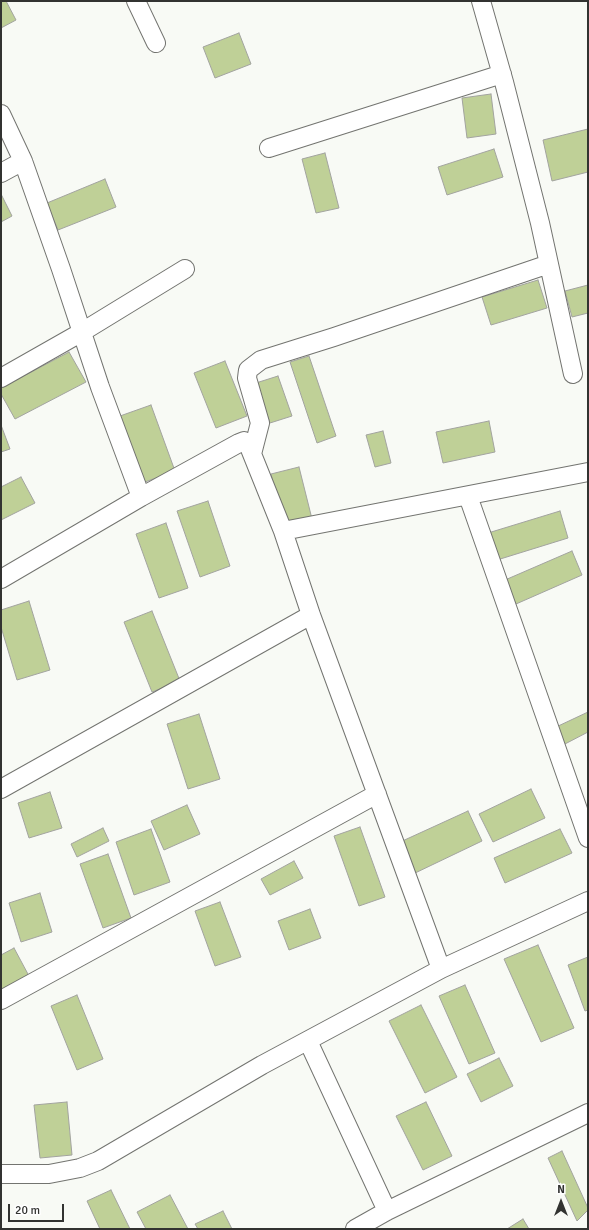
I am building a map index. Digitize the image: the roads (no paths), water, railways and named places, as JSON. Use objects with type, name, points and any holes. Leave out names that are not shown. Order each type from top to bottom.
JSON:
[{"type":"street","points":[[136,1],[156,44]]},
{"type":"street","points":[[481,1],[502,74],[538,215],[573,374]]},
{"type":"street","points":[[268,148],[502,74]]},
{"type":"street","points":[[1,114],[23,161],[100,387],[141,497]]},
{"type":"street","points":[[1,173],[23,161]]},
{"type":"street","points":[[252,454],[260,423],[247,378],[248,370],[261,360],[334,337],[549,264]]},
{"type":"street","points":[[1,378],[82,332],[185,269]]},
{"type":"street","points":[[1,579],[141,497],[244,441],[248,444],[283,532],[311,615],[441,969]]},
{"type":"street","points":[[283,532],[588,472]]},
{"type":"street","points":[[468,496],[588,838]]},
{"type":"street","points":[[1,790],[311,615]]},
{"type":"street","points":[[1,1000],[377,794]]},
{"type":"street","points":[[1,1174],[49,1174],[80,1168],[98,1162],[242,1077],[441,969],[588,901]]},
{"type":"street","points":[[308,1041],[387,1211]]},
{"type":"street","points":[[355,1229],[387,1211],[588,1113]]}]
